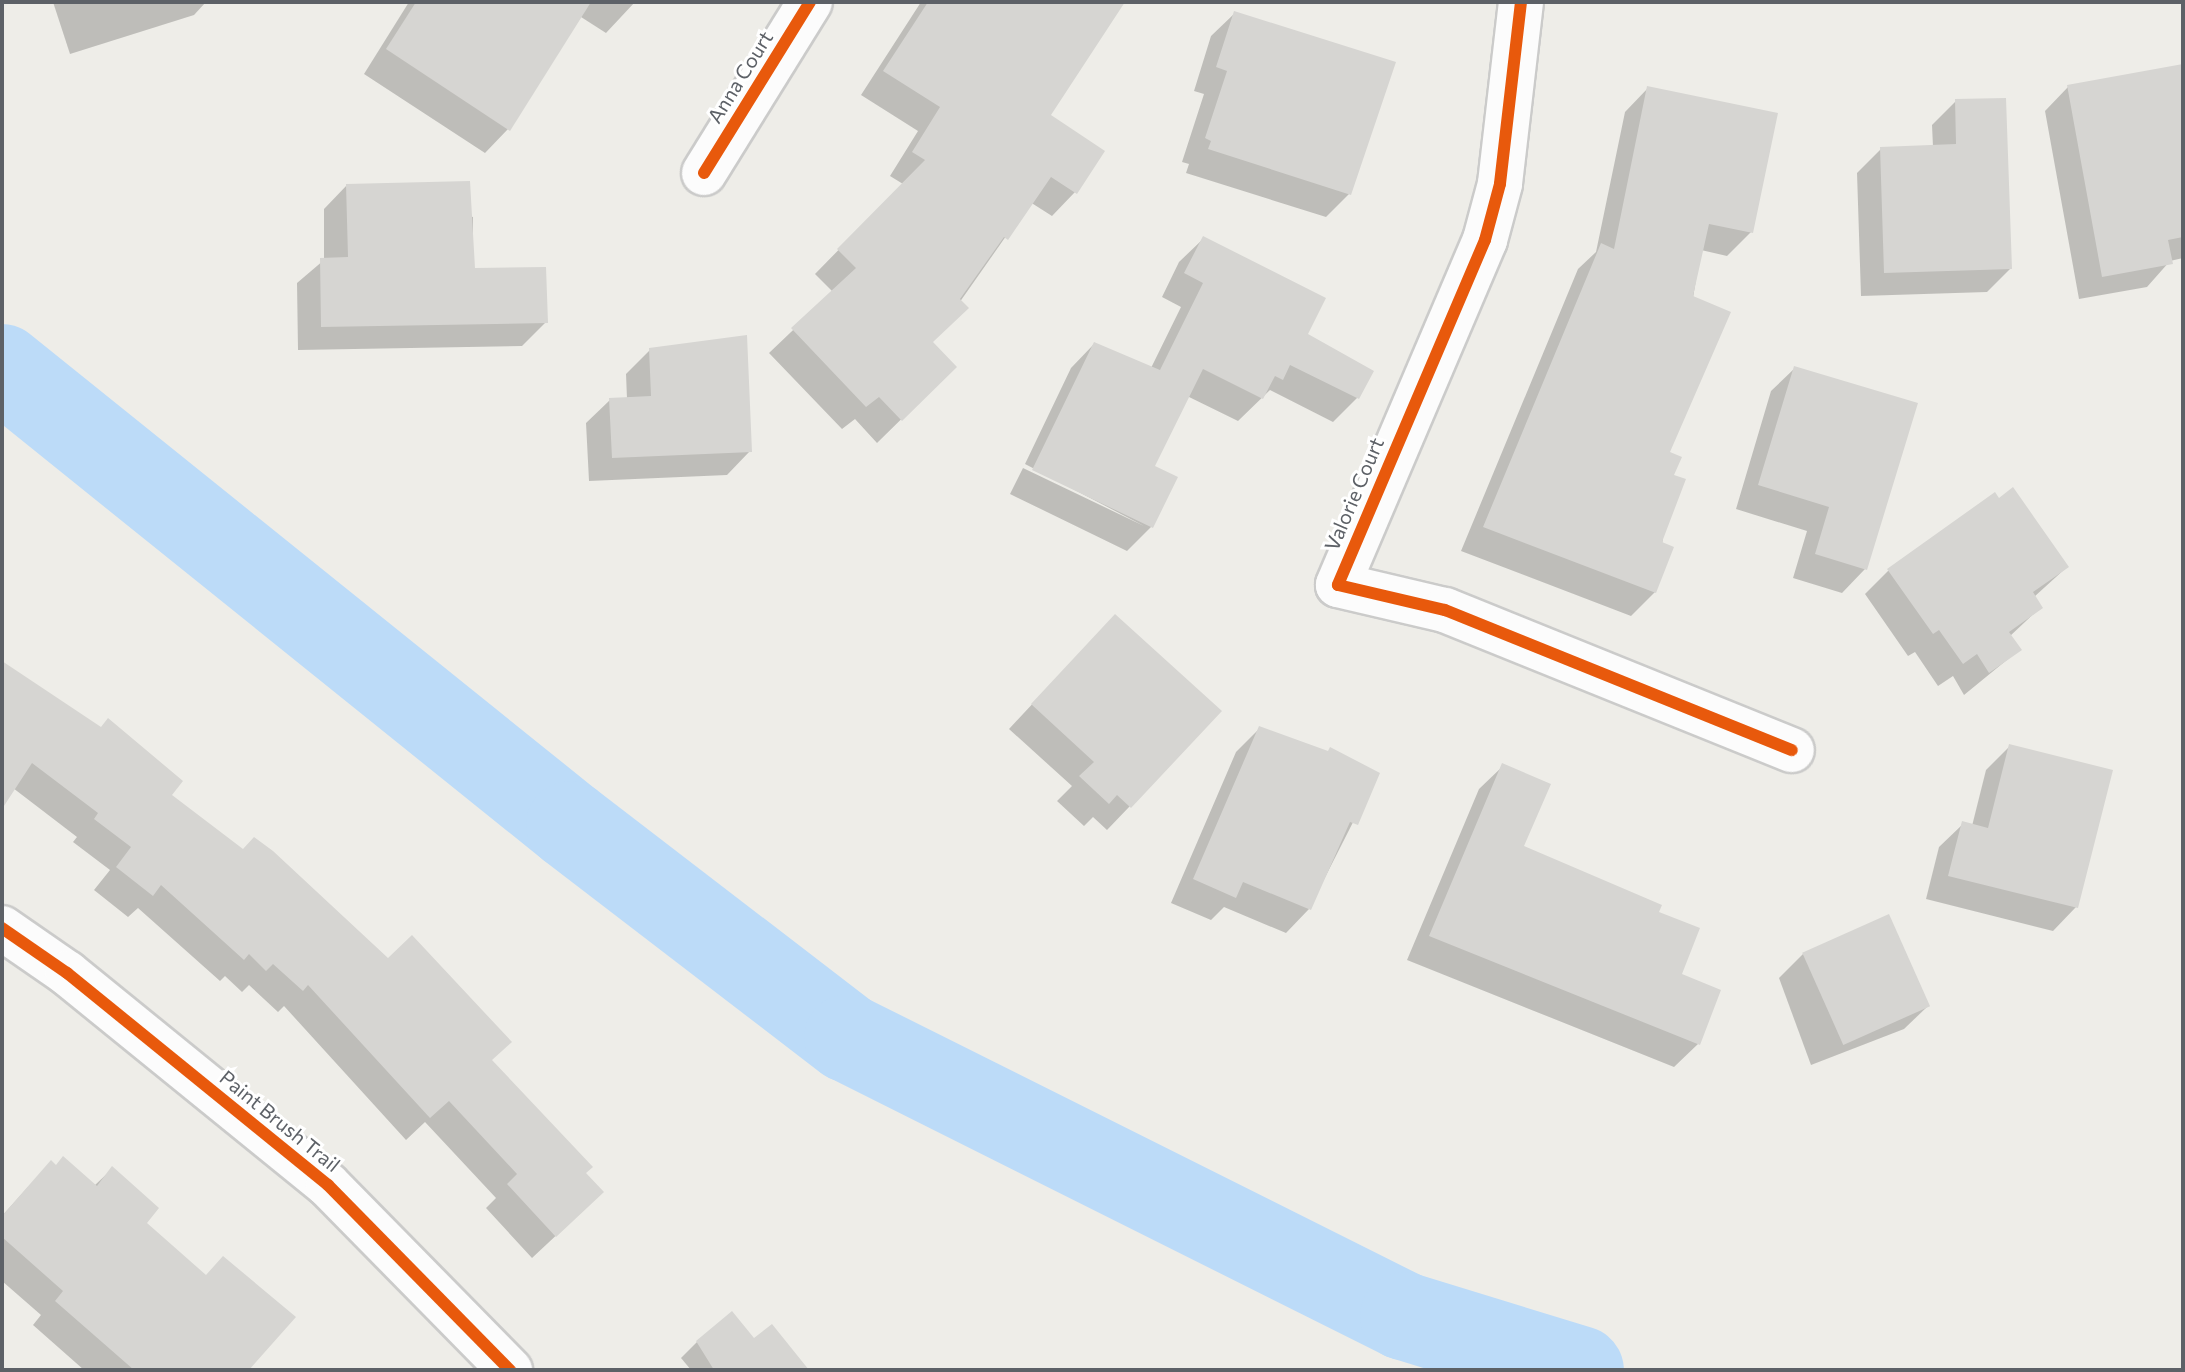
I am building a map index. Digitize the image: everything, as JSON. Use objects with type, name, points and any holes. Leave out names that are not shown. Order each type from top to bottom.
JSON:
[{"type":"street","name":"Anna Court","points":[[704,173],[810,2]]},
{"type":"street","name":"Valorie Court","points":[[1521,2],[1500,184],[1485,240],[1338,585],[1445,610],[1792,750]]},
{"type":"street","name":"Paint Brush Trail","points":[[2,928],[67,973],[328,1185],[510,1370]]},
{"type":"building","points":[[416,2],[591,2],[510,131],[386,49]]},
{"type":"building","points":[[928,2],[1125,2],[1051,115],[1105,151],[1077,194],[1051,177],[1008,240],[1004,237],[960,299],[969,308],[933,342],[957,367],[902,421],[879,397],[866,407],[791,328],[856,268],[837,249],[925,160],[912,152],[940,107],[883,71]]},
{"type":"building","points":[[1234,11],[1396,62],[1351,195],[1208,149],[1211,141],[1205,138],[1227,71],[1216,67]]},
{"type":"building","points":[[2183,64],[2183,237],[2168,240],[2173,264],[2102,277],[2067,85]]},
{"type":"building","points":[[1647,86],[1778,113],[1753,233],[1709,224],[1693,296],[1731,312],[1670,452],[1682,457],[1674,475],[1686,479],[1662,542],[1674,547],[1656,593],[1483,527],[1601,243],[1614,249]]},
{"type":"building","points":[[2006,98],[2012,269],[1884,273],[1880,147],[1956,144],[1955,99]]},
{"type":"building","points":[[470,181],[475,268],[546,267],[548,323],[321,327],[320,258],[348,257],[346,184]]},
{"type":"building","points":[[1203,236],[1326,298],[1308,334],[1374,371],[1359,399],[1290,365],[1283,380],[1275,376],[1263,399],[1203,369],[1155,466],[1178,477],[1153,528],[1032,470],[1094,342],[1160,370],[1203,283],[1184,273]]},
{"type":"building","points":[[747,335],[752,452],[612,458],[609,398],[651,396],[649,348]]},
{"type":"building","points":[[1794,366],[1918,403],[1867,570],[1815,554],[1829,507],[1758,485]]},
{"type":"building","points":[[2013,487],[2069,567],[2033,592],[2043,608],[2009,632],[2022,650],[1989,673],[1977,654],[1963,664],[1939,630],[1933,634],[1887,569],[1995,492],[1999,498]]},
{"type":"building","points":[[1115,614],[1222,711],[1131,808],[1117,795],[1109,804],[1079,776],[1094,762],[1031,704]]},
{"type":"building","points":[[2,661],[101,727],[108,718],[183,781],[172,795],[243,849],[254,837],[273,851],[388,958],[412,935],[512,1042],[492,1060],[593,1167],[586,1173],[604,1192],[556,1237],[507,1184],[517,1174],[449,1101],[430,1118],[308,985],[303,991],[273,964],[266,971],[249,954],[244,960],[161,885],[153,896],[116,867],[131,847],[94,819],[98,813],[32,763],[2,809]]},
{"type":"building","points":[[1259,726],[1328,751],[1330,747],[1380,773],[1358,825],[1350,822],[1311,910],[1243,882],[1236,898],[1193,879]]},
{"type":"building","points":[[2009,744],[2113,770],[2078,908],[1948,876],[1962,821],[1988,828]]},
{"type":"building","points":[[1502,763],[1551,784],[1524,846],[1662,905],[1659,912],[1700,928],[1682,974],[1721,990],[1700,1045],[1429,936]]},
{"type":"building","points":[[1889,914],[1930,1006],[1843,1045],[1802,953]]},
{"type":"building","points":[[63,1156],[97,1186],[112,1166],[159,1208],[147,1223],[206,1275],[223,1256],[296,1317],[249,1370],[134,1370],[55,1301],[63,1291],[2,1237],[2,1216],[51,1160],[56,1165]]},
{"type":"building","points":[[732,1311],[754,1338],[772,1324],[809,1370],[714,1370],[696,1341]]},
{"type":"waterway","points":[[2,368],[570,825],[848,1038],[1404,1316],[1580,1370]]},
{"type":"cycle path","points":[[704,173],[810,2]]},
{"type":"cycle path","points":[[1521,2],[1500,184],[1485,240],[1338,585],[1445,610],[1792,750]]},
{"type":"cycle path","points":[[2,928],[67,973],[328,1185],[510,1370]]}]
